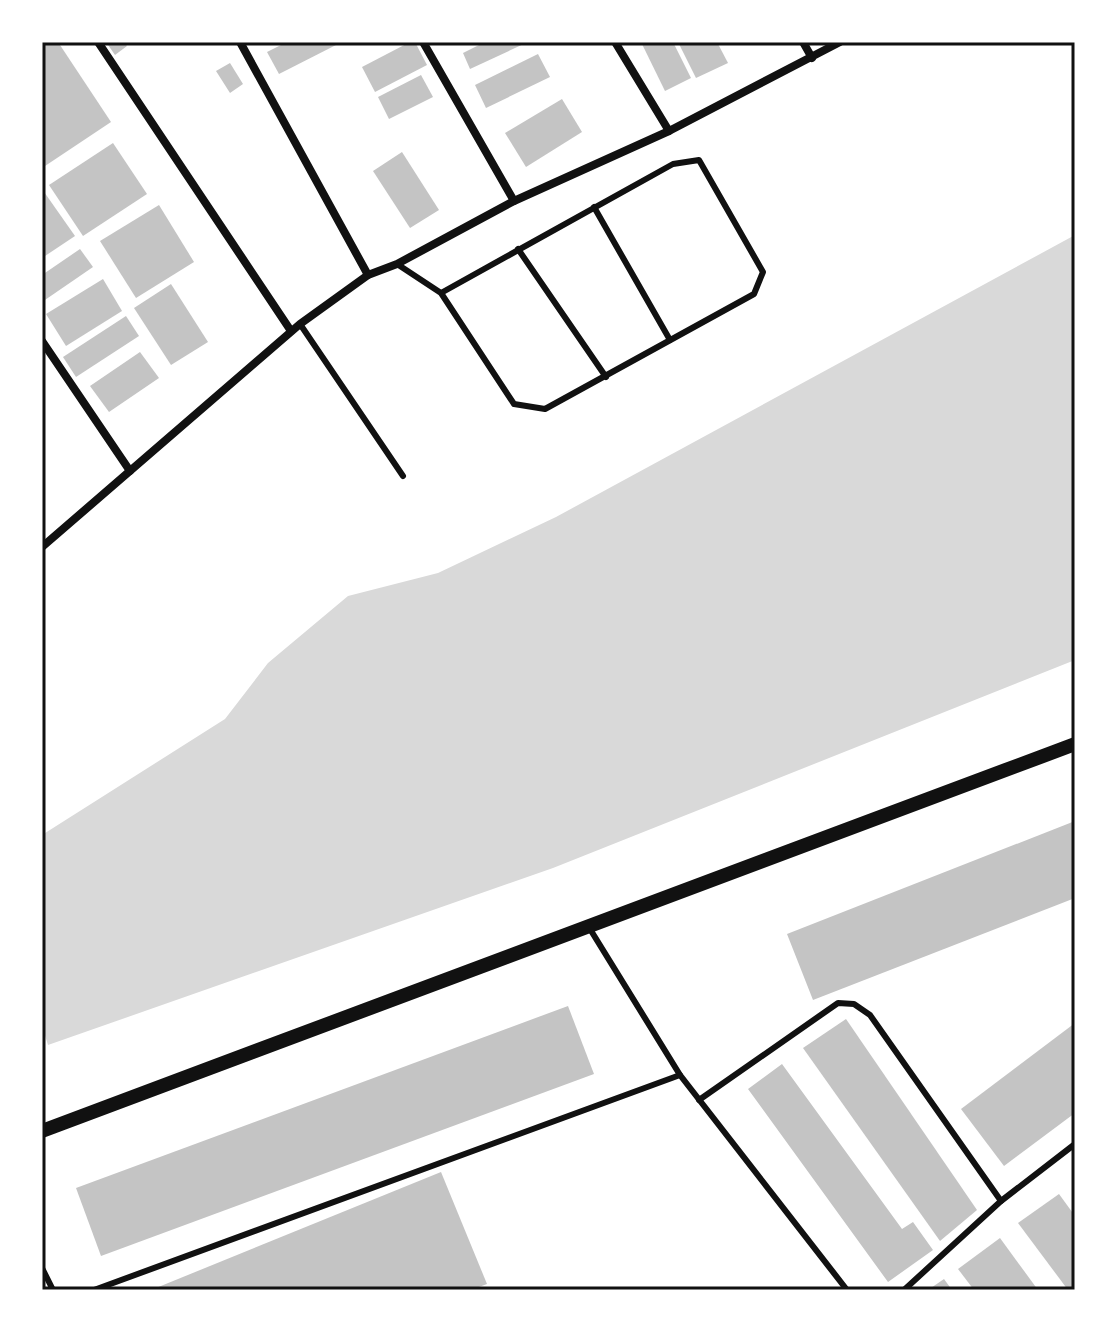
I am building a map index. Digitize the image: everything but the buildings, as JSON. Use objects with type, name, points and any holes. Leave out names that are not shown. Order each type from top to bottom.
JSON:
[{"type":"street","points":[[98,42],[291,331]]},
{"type":"street","points":[[240,42],[368,275]]},
{"type":"street","points":[[423,42],[514,201]]},
{"type":"street","points":[[615,42],[669,131]]},
{"type":"street","points":[[803,42],[812,58]]},
{"type":"street","points":[[42,547],[291,331],[368,275],[397,264],[514,201],[669,131],[840,42]]},
{"type":"street","points":[[42,341],[130,471]]},
{"type":"street","points":[[42,1131],[1075,744]]},
{"type":"lane","points":[[397,264],[441,293],[514,404],[545,409],[754,294],[763,272],[699,160],[673,164],[441,293]]},
{"type":"lane","points":[[594,207],[670,340]]},
{"type":"lane","points":[[518,249],[606,377]]},
{"type":"lane","points":[[300,324],[403,476]]},
{"type":"lane","points":[[588,926],[680,1075],[847,1290]]},
{"type":"lane","points":[[699,1100],[838,1003],[854,1004],[870,1015],[1001,1201]]},
{"type":"lane","points":[[94,1290],[680,1075]]},
{"type":"lane","points":[[904,1290],[1001,1201],[1075,1144]]},
{"type":"lane","points":[[42,1268],[53,1290]]},
{"type":"shaded area","points":[[1075,235],[1075,660],[553,868],[48,1045],[42,1026],[42,835],[225,719],[268,663],[348,596],[438,573],[556,517]]}]
